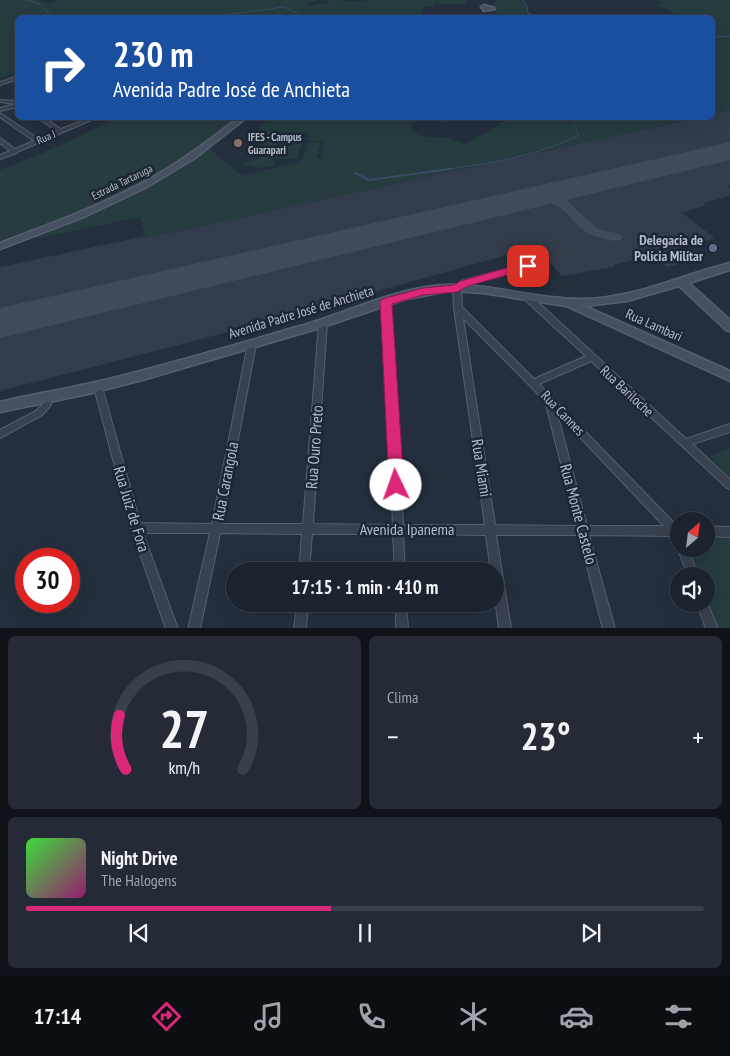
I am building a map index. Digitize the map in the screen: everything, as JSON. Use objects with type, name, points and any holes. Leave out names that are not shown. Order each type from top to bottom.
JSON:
[{"type":"street","points":[[0,84],[15,78]]},
{"type":"street","points":[[0,101],[15,102]]},
{"type":"street","points":[[0,110],[15,102]]},
{"type":"street","points":[[0,115],[38,141]]},
{"type":"street","points":[[44,120],[60,131]]},
{"type":"street","points":[[78,120],[82,122]]},
{"type":"street","name":"Rua J","points":[[0,157],[88,120]]},
{"type":"street","name":"Estrada Tartaruga","points":[[0,239],[94,204],[146,179],[168,167],[230,120]]},
{"type":"street","name":"Estrada Tartaruga","points":[[0,246],[109,203],[161,176],[186,161],[239,120]]},
{"type":"street","points":[[0,140],[15,152]]},
{"type":"street","points":[[458,308],[457,288],[464,283],[544,261]]},
{"type":"street","name":"Avenida Padre José de Anchieta","points":[[0,407],[98,387],[252,344],[423,291],[457,288],[566,302],[595,303],[681,282],[730,266]]},
{"type":"street","points":[[681,282],[728,323]]},
{"type":"street","name":"Rua Bariloche","points":[[526,296],[730,485]]},
{"type":"street","points":[[386,302],[400,562]]},
{"type":"street","name":"Rua Lambari","points":[[566,302],[730,376]]},
{"type":"street","name":"Rua Cannes","points":[[458,308],[534,383],[670,525]]},
{"type":"street","name":"Rua Miami","points":[[458,308],[505,628]]},
{"type":"street","name":"Rua Ouro Preto","points":[[305,562],[323,323]]},
{"type":"street","name":"Rua Carangola","points":[[194,625],[216,528],[252,344]]},
{"type":"street","points":[[534,383],[591,357]]},
{"type":"street","name":"Rua Juiz de Fora","points":[[98,387],[136,528],[172,628]]},
{"type":"street","points":[[0,434],[39,413],[47,405],[47,396]]},
{"type":"street","name":"Rua Monte Castelo","points":[[549,399],[609,628]]},
{"type":"street","points":[[684,443],[730,428]]},
{"type":"street","name":"Avenida Ipanema","points":[[136,528],[670,533]]},
{"type":"street","points":[[715,532],[730,532]]},
{"type":"street","points":[[300,628],[301,612]]},
{"type":"street","points":[[401,612],[402,628]]},
{"type":"street","points":[[707,612],[712,628]]},
{"type":"shaded area","points":[[730,110],[730,185],[728,186],[730,188],[730,196],[704,203],[706,205],[682,213],[715,238],[665,252],[678,264],[667,267],[653,255],[613,265],[614,267],[562,276],[536,247],[244,328],[0,391],[0,267],[145,236],[146,238],[687,120],[715,120],[715,114]]},
{"type":"green space","points":[[0,0],[39,0],[49,4],[60,0],[314,0],[314,2],[305,6],[328,3],[330,0],[356,2],[368,0],[465,0],[467,4],[423,6],[421,15],[15,15],[15,72],[0,79]]},
{"type":"green space","points":[[499,0],[518,0],[525,3],[528,14],[531,15],[496,15],[492,4]]},
{"type":"green space","points":[[659,0],[730,0],[730,110],[715,114],[715,15],[678,15],[655,5],[660,3]]},
{"type":"green space","points":[[114,120],[238,120],[205,145],[242,176],[298,162],[303,158],[307,142],[321,142],[316,158],[321,159],[323,141],[308,141],[309,133],[288,133],[279,137],[273,158],[275,165],[262,168],[241,164],[259,159],[267,134],[258,128],[268,120],[418,120],[411,124],[415,133],[424,136],[448,138],[465,144],[507,120],[687,120],[146,238],[140,217],[35,239],[34,235],[0,247],[0,170],[41,154]]},
{"type":"green space","points":[[440,120],[451,120],[447,123]]},
{"type":"green space","points":[[285,135],[304,137],[297,159],[275,158]]},
{"type":"green space","points":[[730,448],[730,478],[710,456]]},
{"type":"green space","points":[[715,538],[730,538],[730,628],[718,628],[712,612],[715,612],[715,567],[695,567],[691,558],[715,558]]},
{"type":"waterway","points":[[26,0],[38,3],[52,15]]},
{"type":"waterway","points":[[522,0],[526,3],[528,13],[532,15]]},
{"type":"waterway","points":[[223,15],[284,7],[301,15]]},
{"type":"waterway","points":[[715,37],[730,36]]},
{"type":"waterway","points":[[441,170],[512,158],[563,142],[579,135],[573,124],[576,120]]},
{"type":"waterway","points":[[355,173],[369,180],[450,169]]},
{"type":"taxiway","points":[[560,202],[563,194],[575,188]]},
{"type":"taxiway","points":[[526,199],[543,198],[560,202]]},
{"type":"taxiway","points":[[560,202],[593,232],[615,237]]},
{"type":"runway","points":[[0,323],[730,151]]},
{"type":"place","name":"IFES - Campus Guarapari","points":[[238,143]]},
{"type":"place","name":"Delegacía de Polícia Milítar","points":[[713,248]]},
{"type":"route","points":[[396,485],[386,302],[423,291],[457,288],[464,283],[528,266]]}]
